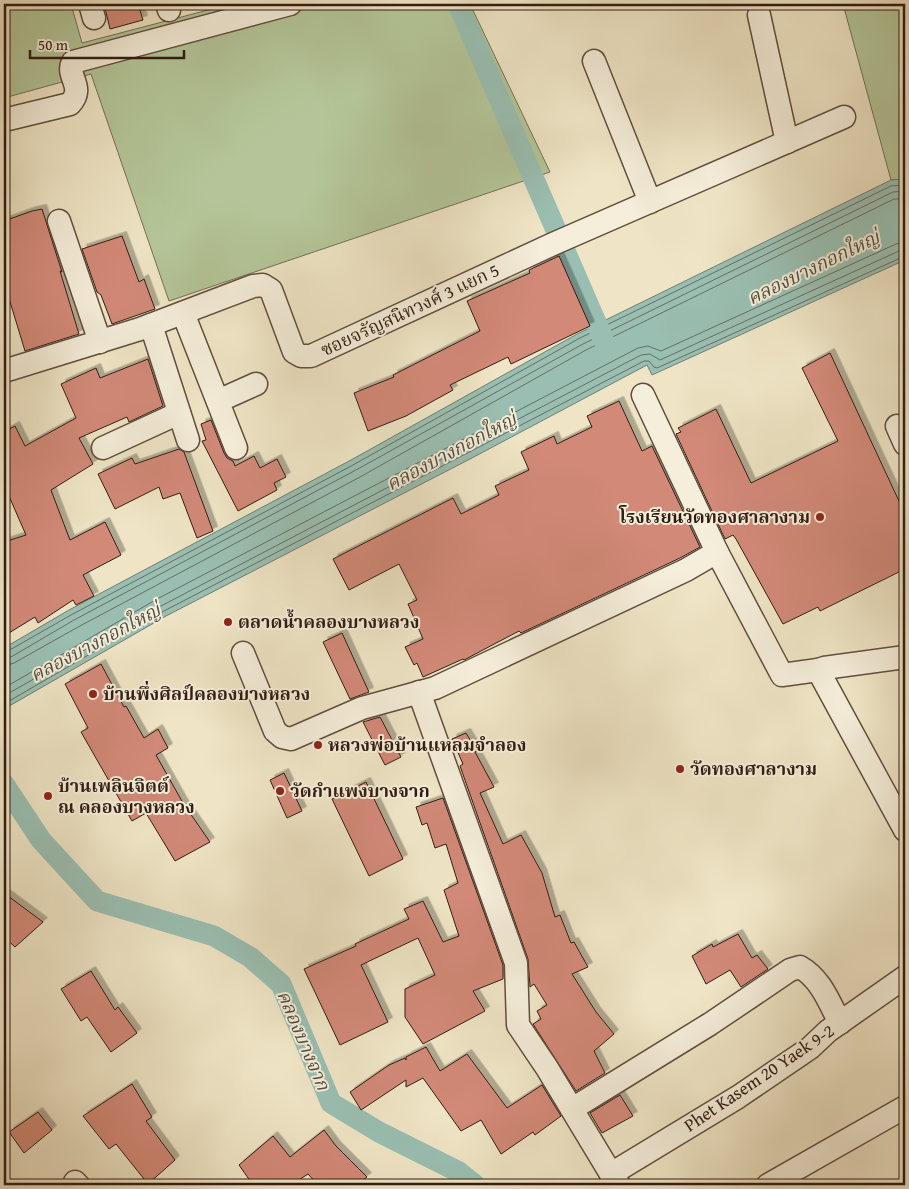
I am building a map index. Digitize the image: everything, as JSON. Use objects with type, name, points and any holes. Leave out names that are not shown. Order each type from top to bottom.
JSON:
[{"type":"street","points":[[4,120],[70,104],[76,98],[77,91],[70,67],[73,62],[290,4]]},
{"type":"street","points":[[759,14],[787,142]]},
{"type":"street","points":[[594,61],[650,202]]},
{"type":"street","name":"ซอยจรัญสนิทวงศ์ 3 แยก 5","points":[[4,371],[34,360],[100,342],[253,286],[263,285],[271,290],[294,352],[301,356],[311,356],[553,244],[844,116]]},
{"type":"street","points":[[59,221],[100,342]]},
{"type":"street","points":[[183,313],[236,448]]},
{"type":"street","points":[[151,324],[188,440]]},
{"type":"street","points":[[218,401],[256,384]]},
{"type":"street","points":[[643,395],[717,552],[782,676],[905,657]]},
{"type":"street","points":[[103,448],[179,413]]},
{"type":"street","points":[[242,653],[274,731],[282,737],[291,739],[362,708],[435,688],[668,578],[717,552]]},
{"type":"street","points":[[818,670],[905,830]]},
{"type":"street","points":[[419,692],[516,964],[518,1025],[615,1180]]},
{"type":"street","points":[[572,1109],[710,1024],[790,970],[800,967],[818,981],[840,1023]]},
{"type":"street","name":"Phet Kasem 20 Yaek 9-2","points":[[615,1180],[810,1048],[840,1023],[905,977]]},
{"type":"street","points":[[768,1185],[905,1107]]},
{"type":"green space","points":[[4,4],[71,4],[82,43],[231,4],[470,4],[550,172],[169,301],[91,74],[4,98]]},
{"type":"green space","points":[[843,4],[905,4],[905,179],[891,180]]},
{"type":"water","name":"คลองบางกอกใหญ่","points":[[905,179],[905,260],[652,375],[647,365],[166,616],[4,709],[4,648],[69,610],[351,460],[577,334],[891,180]]},
{"type":"building","points":[[104,4],[138,4],[143,20],[110,29]]},
{"type":"building","points":[[42,209],[79,334],[25,351],[4,282],[4,221]]},
{"type":"building","points":[[122,236],[139,282],[144,279],[155,309],[112,324],[101,295],[97,292],[82,249]]},
{"type":"building","points":[[559,256],[590,326],[511,364],[508,357],[450,385],[453,390],[406,416],[368,431],[354,393],[394,377],[393,375],[480,331],[467,301],[530,273],[529,270]]},
{"type":"building","points":[[830,353],[905,514],[905,569],[820,611],[818,607],[783,624],[736,539],[733,535],[725,539],[676,434],[681,432],[678,428],[716,409],[751,483],[838,441],[802,368]]},
{"type":"building","points":[[148,359],[163,406],[129,422],[127,417],[79,438],[93,464],[51,490],[70,540],[105,522],[121,555],[83,575],[94,596],[76,605],[73,600],[38,623],[35,617],[4,636],[4,542],[26,535],[5,487],[10,484],[4,471],[4,432],[15,426],[25,446],[76,418],[61,384],[96,368],[100,378]]},
{"type":"building","points":[[619,401],[642,451],[652,446],[700,547],[521,633],[519,631],[464,660],[423,677],[417,663],[414,665],[405,647],[423,639],[408,604],[417,600],[399,564],[349,590],[333,559],[453,498],[461,514],[499,495],[495,486],[529,470],[521,452],[554,436],[557,444],[592,427],[587,416]]},
{"type":"building","points":[[211,420],[224,453],[227,458],[233,461],[235,466],[254,456],[260,468],[277,459],[286,477],[274,483],[277,490],[238,511],[202,441],[206,440],[201,424]]},
{"type":"building","points":[[179,449],[184,452],[213,531],[197,538],[180,493],[163,499],[159,487],[115,509],[98,474],[132,458],[135,464]]},
{"type":"building","points":[[342,633],[369,692],[350,699],[323,642]]},
{"type":"building","points":[[101,664],[124,707],[126,706],[144,738],[158,729],[168,748],[156,755],[183,803],[210,842],[175,861],[146,813],[132,821],[81,732],[88,728],[65,684]]},
{"type":"building","points":[[380,717],[401,757],[385,765],[363,722]]},
{"type":"building","points":[[466,733],[494,787],[480,793],[503,844],[521,835],[542,873],[555,917],[560,915],[571,943],[574,942],[588,967],[572,974],[596,1012],[614,1034],[594,1051],[605,1073],[576,1091],[533,1024],[541,1019],[537,1011],[547,1005],[534,984],[530,987],[528,959],[460,766],[463,764],[452,739]]},
{"type":"building","points":[[284,773],[302,811],[287,818],[270,780]]},
{"type":"building","points":[[366,782],[403,859],[369,876],[332,799]]},
{"type":"building","points":[[443,798],[503,965],[503,979],[473,991],[485,1011],[423,1044],[405,1017],[405,989],[435,975],[418,938],[361,965],[388,1022],[340,1045],[304,969],[356,946],[355,944],[409,919],[404,909],[423,901],[443,942],[459,936],[444,890],[458,883],[446,844],[435,848],[427,823],[422,825],[416,807]]},
{"type":"building","points":[[4,893],[43,922],[15,947],[4,937]]},
{"type":"building","points":[[738,934],[752,958],[757,955],[768,969],[741,987],[730,970],[706,984],[692,956],[712,944],[713,947]]},
{"type":"building","points":[[91,971],[115,1010],[118,1007],[137,1033],[111,1052],[87,1017],[81,1021],[61,989]]},
{"type":"building","points":[[426,1047],[440,1071],[467,1054],[507,1108],[542,1085],[561,1116],[535,1135],[533,1132],[501,1154],[481,1120],[461,1131],[423,1078],[406,1087],[406,1080],[361,1110],[350,1092],[389,1065],[405,1058],[406,1060],[406,1057]]},
{"type":"building","points":[[132,1084],[152,1117],[146,1121],[175,1160],[148,1184],[116,1144],[109,1149],[83,1116]]},
{"type":"building","points":[[620,1095],[633,1116],[602,1133],[590,1113]]},
{"type":"building","points":[[38,1112],[52,1130],[24,1153],[9,1132]]},
{"type":"building","points":[[324,1130],[336,1146],[367,1177],[356,1185],[318,1185],[308,1174],[291,1185],[253,1185],[239,1165],[273,1136],[290,1157]]},
{"type":"waterway","points":[[458,4],[608,350]]},
{"type":"waterway","name":"คลองบางจาก","points":[[4,784],[41,840],[97,901],[214,936],[250,957],[281,984],[331,1103],[379,1132],[459,1172],[475,1185]]},
{"type":"place","name":"โรงเรียนวัดทองศาลางาม","points":[[820,517]]},
{"type":"place","name":"ตลาดน้ำคลองบางหลวง","points":[[228,622]]},
{"type":"place","name":"บ้านพึ่งศิลป์คลองบางหลวง","points":[[93,694]]},
{"type":"place","name":"หลวงพ่อบ้านแหลมจำลอง","points":[[318,745]]},
{"type":"place","name":"วัดทองศาลางาม","points":[[680,769]]},
{"type":"place","name":"วัดกำแพงบางจาก","points":[[280,791]]},
{"type":"place","name":"บ้านเพลินจิตต์ ณ คลองบางหลวง","points":[[48,796]]}]
